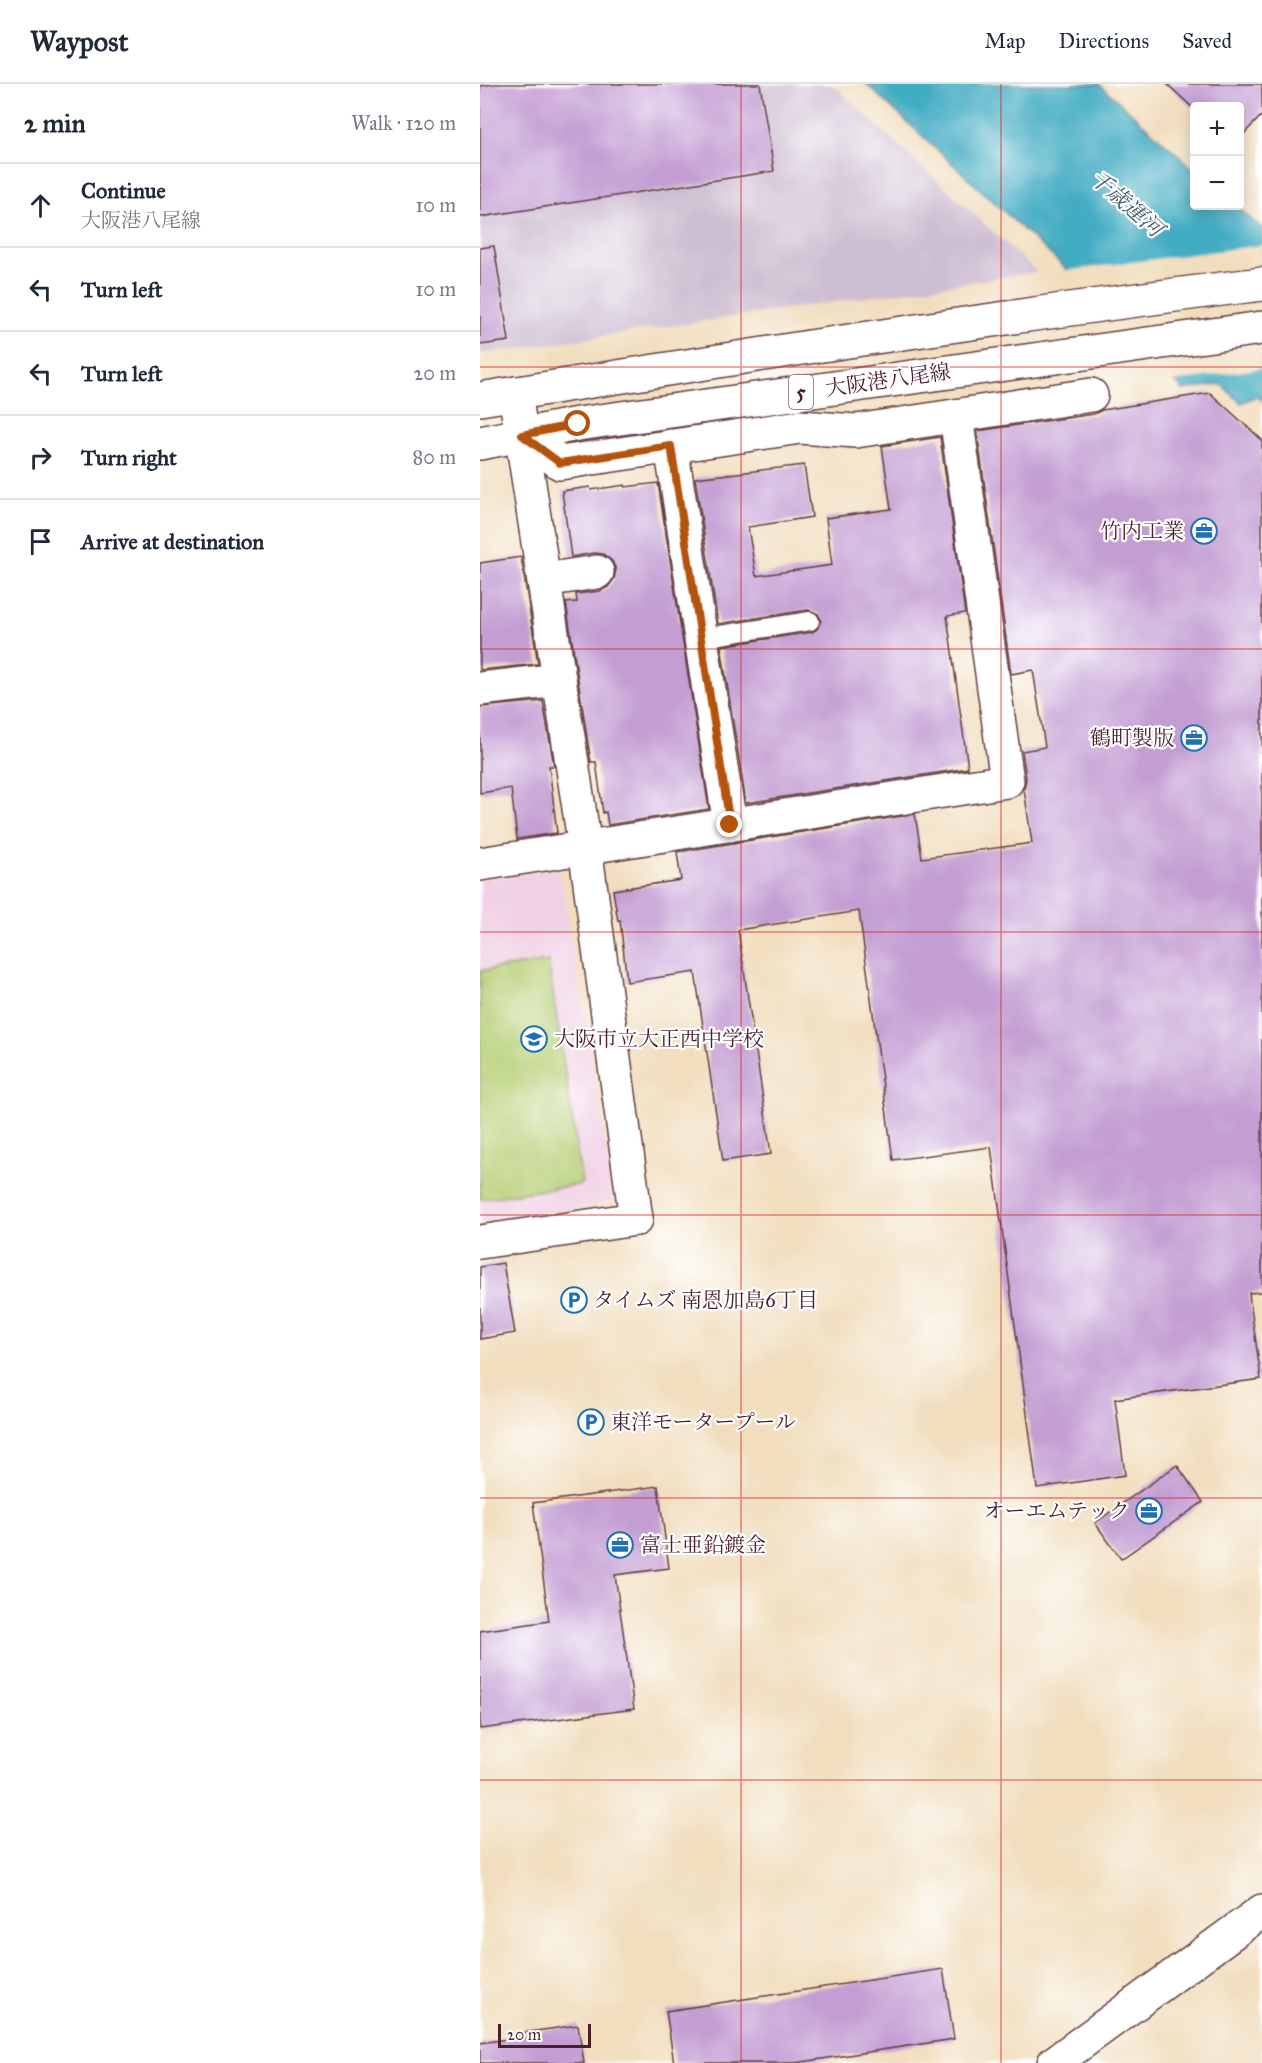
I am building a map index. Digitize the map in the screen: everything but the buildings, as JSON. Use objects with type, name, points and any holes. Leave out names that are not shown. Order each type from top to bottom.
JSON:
[{"type":"street","name":"大阪港八尾線","points":[[480,399],[1083,306],[1262,284]]},
{"type":"street","name":"大阪港八尾線","points":[[480,443],[578,424],[1262,328]]},
{"type":"street","points":[[480,1242],[636,1220],[585,847],[515,393]]},
{"type":"street","points":[[522,435],[560,463],[800,427],[856,431],[1091,395]]},
{"type":"street","points":[[480,864],[1007,781],[956,416]]},
{"type":"street","points":[[671,446],[730,825]]},
{"type":"street","points":[[544,580],[597,572]]},
{"type":"street","points":[[480,689],[559,680]]},
{"type":"street","points":[[1054,2063],[1262,1911]]},
{"type":"lane","points":[[701,638],[810,621]]},
{"type":"shaded area","points":[[480,84],[832,84],[1037,272],[480,354]]},
{"type":"shaded area","name":"大阪市立大正西中学校","points":[[552,868],[561,877],[615,1200],[604,1204],[480,1223],[480,879]]},
{"type":"green space","points":[[548,961],[582,1184],[480,1199],[480,971]]},
{"type":"water","name":"千歳運河","points":[[866,84],[1099,84],[1190,165],[1190,210],[1241,210],[1262,228],[1262,401],[1257,396],[1241,403],[1221,384],[1183,390],[1064,267]]},
{"type":"pier","points":[[1262,245],[1262,368],[1171,382],[1064,271]]},
{"type":"place","name":"竹内工業","points":[[1204,531]]},
{"type":"place","name":"鶴町製版","points":[[1194,738]]},
{"type":"place","name":"大阪市立大正西中学校","points":[[534,1039]]},
{"type":"place","name":"タイムズ 南恩加島6丁目","points":[[574,1300]]},
{"type":"place","name":"東洋モータープール","points":[[591,1422]]},
{"type":"place","name":"オーエムテック","points":[[1149,1511]]},
{"type":"place","name":"富士亜鉛鍍金","points":[[620,1545]]},
{"type":"route","points":[[578,424],[522,435],[560,463],[671,446],[730,825]]}]
